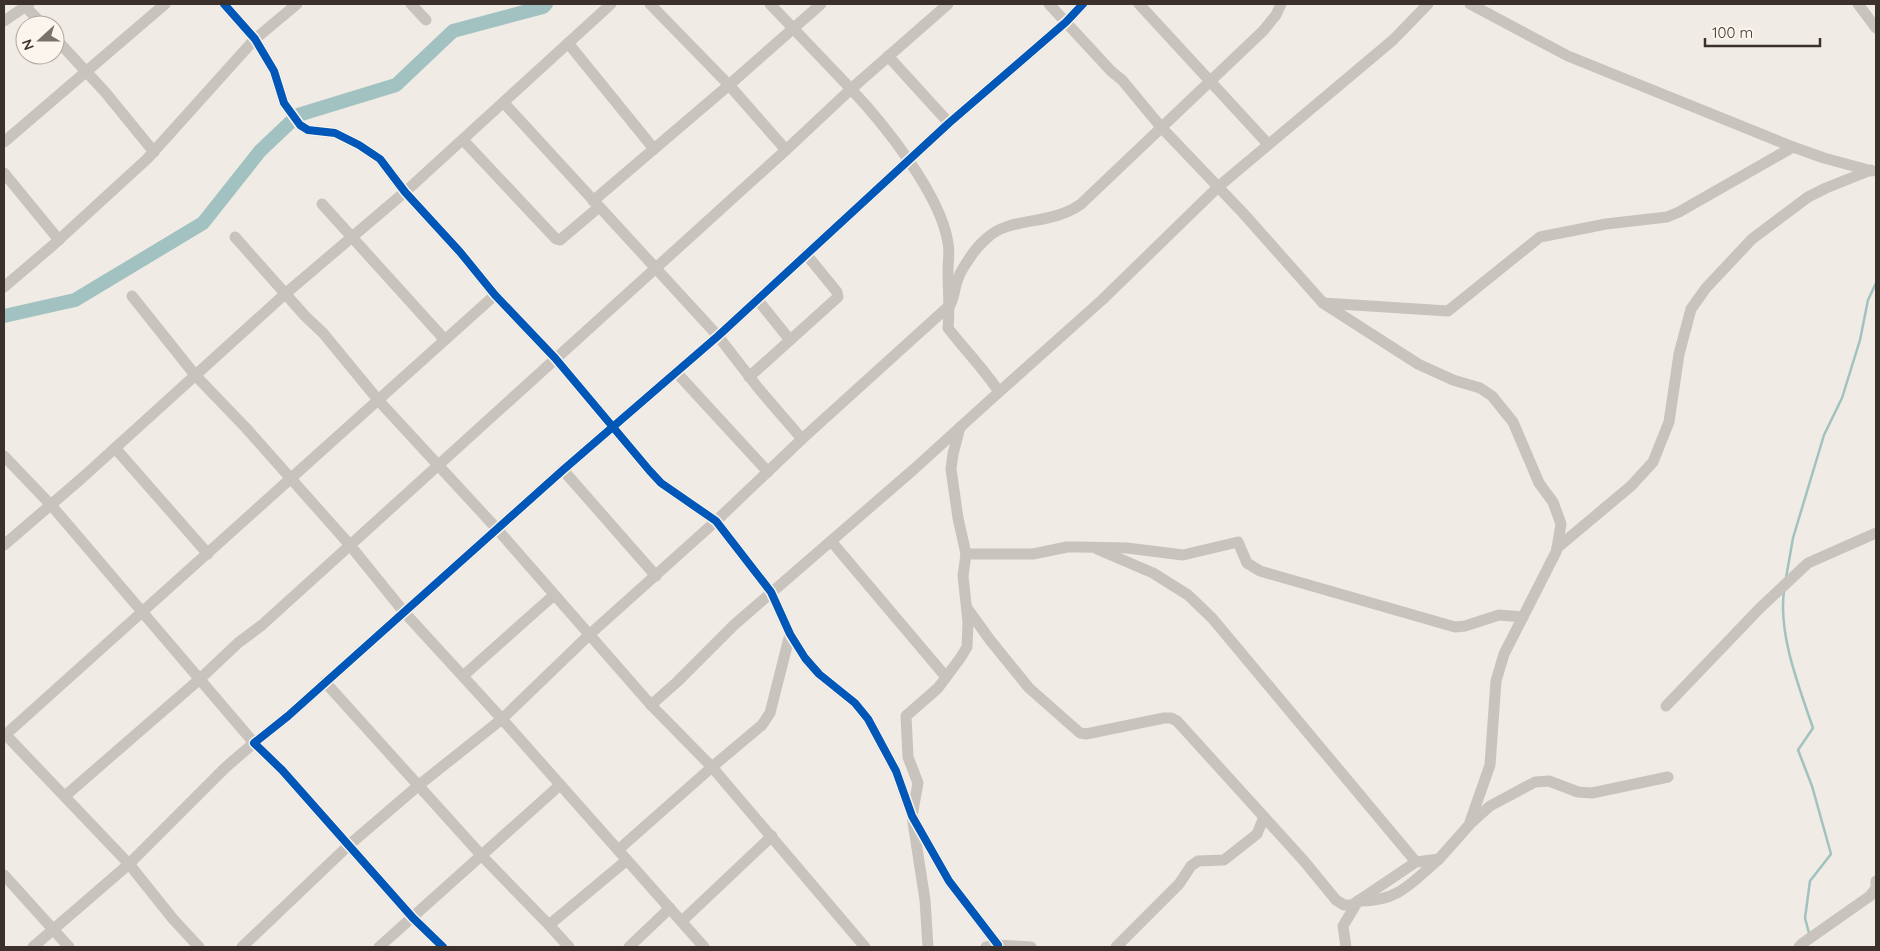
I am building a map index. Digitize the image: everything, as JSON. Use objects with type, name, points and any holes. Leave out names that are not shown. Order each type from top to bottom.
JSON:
[{"type":"street","points":[[4,142],[165,4]]},
{"type":"street","points":[[224,4],[255,39],[274,71],[284,103],[300,125],[308,130],[335,133],[380,158],[405,192],[460,252],[495,295],[555,358],[661,483],[716,521],[772,592],[790,634],[805,658],[819,674],[855,703],[868,719],[896,771],[912,816],[950,881],[998,944]]},
{"type":"street","points":[[4,287],[59,240],[154,152],[255,39],[296,4]]},
{"type":"street","points":[[411,4],[426,20]]},
{"type":"street","points":[[4,545],[286,294],[405,192],[611,4]]},
{"type":"street","points":[[650,4],[729,86],[786,150]]},
{"type":"street","points":[[770,4],[851,88],[909,159],[933,200],[949,244],[948,290],[950,305],[948,328],[967,353],[988,375],[999,392]]},
{"type":"street","points":[[463,140],[556,240],[560,240],[654,149],[729,86],[821,4]]},
{"type":"street","points":[[65,796],[201,678],[655,269],[851,88],[948,4]]},
{"type":"street","points":[[1049,4],[1111,71],[1122,80],[1161,127],[1276,249],[1323,303],[1418,364],[1453,380],[1480,388],[1492,396],[1514,422],[1539,483],[1553,502],[1561,524],[1556,552],[1504,654],[1496,681],[1490,765],[1470,824]]},
{"type":"street","points":[[33,947],[129,864],[226,767],[288,716],[563,470],[718,336],[909,159],[1066,22],[1082,4]]},
{"type":"street","points":[[1139,4],[1268,144]]},
{"type":"street","points":[[242,947],[349,845],[502,719],[589,635],[656,576],[802,439],[950,305],[955,296],[958,277],[968,260],[988,236],[1016,224],[1052,218],[1071,211],[1263,31],[1276,15],[1281,4]]},
{"type":"street","points":[[651,705],[734,625],[913,470],[1102,300],[1218,187],[1393,40],[1428,4]]},
{"type":"street","points":[[1470,4],[1568,56],[1793,147],[1824,158],[1874,171]]},
{"type":"street","points":[[1858,4],[1876,28]]},
{"type":"street","points":[[4,21],[26,5],[34,15]]},
{"type":"street","points":[[568,43],[654,149]]},
{"type":"street","points":[[65,48],[86,70],[154,152]]},
{"type":"street","points":[[888,56],[949,123]]},
{"type":"street","points":[[504,103],[718,336],[749,378],[802,439]]},
{"type":"street","points":[[1323,303],[1448,311],[1540,237],[1606,224],[1667,217],[1793,147]]},
{"type":"street","points":[[1557,548],[1632,486],[1653,462],[1669,422],[1679,354],[1691,309],[1706,288],[1752,239],[1808,198],[1826,188],[1874,171]]},
{"type":"street","points":[[4,172],[59,240]]},
{"type":"street","points":[[322,204],[446,340]]},
{"type":"street","points":[[235,237],[323,333],[378,401],[497,529],[651,705],[712,766],[865,947]]},
{"type":"street","points":[[749,378],[838,297],[837,292],[806,254]]},
{"type":"street","points":[[200,947],[173,919],[129,864],[4,735],[495,295]]},
{"type":"street","points":[[132,296],[195,375],[349,544],[404,612],[502,719],[704,947]]},
{"type":"street","points":[[757,299],[790,340]]},
{"type":"street","points":[[676,372],[768,472]]},
{"type":"street","points":[[928,947],[925,900],[912,816],[918,783],[908,757],[906,716],[938,688],[966,647],[968,638],[963,576],[966,554],[958,518],[951,469],[960,427]]},
{"type":"street","points":[[115,448],[208,554]]},
{"type":"street","points":[[4,456],[51,504],[142,613],[201,678],[254,743],[282,770],[413,918],[443,947]]},
{"type":"street","points":[[563,470],[656,576]]},
{"type":"street","points":[[1666,706],[1760,608],[1808,562],[1876,533]]},
{"type":"street","points":[[831,541],[946,677]]},
{"type":"street","points":[[966,554],[1033,554],[1067,547],[1093,547],[1127,548],[1183,555],[1238,542],[1248,563],[1260,571],[1455,627],[1465,626],[1499,615],[1523,617]]},
{"type":"street","points":[[1093,547],[1152,572],[1188,595],[1212,618],[1416,862]]},
{"type":"street","points":[[463,676],[554,595]]},
{"type":"street","points":[[967,608],[1029,688],[1075,730],[1086,734],[1164,718],[1171,718],[1177,721],[1304,861],[1336,900],[1344,905],[1352,905],[1416,862],[1439,859]]},
{"type":"street","points":[[618,850],[712,766],[762,725],[770,713],[790,634]]},
{"type":"street","points":[[325,682],[420,785],[482,856],[569,947]]},
{"type":"street","points":[[1358,901],[1376,902],[1399,894],[1439,859],[1470,824],[1490,806],[1535,782],[1549,781],[1578,792],[1592,793],[1668,777]]},
{"type":"street","points":[[379,947],[560,785]]},
{"type":"street","points":[[1116,947],[1178,884],[1190,866],[1198,861],[1224,860],[1257,834],[1264,817]]},
{"type":"street","points":[[682,921],[772,836]]},
{"type":"street","points":[[549,925],[626,860]]},
{"type":"street","points":[[4,875],[69,947]]},
{"type":"street","points":[[1799,947],[1870,896],[1876,888],[1876,882]]},
{"type":"street","points":[[1346,947],[1343,926],[1358,901]]},
{"type":"street","points":[[628,947],[670,908]]},
{"type":"street","points":[[986,947],[998,944],[1031,947]]},
{"type":"waterway","points":[[4,316],[75,300],[203,223],[260,151],[298,115],[396,85],[453,31],[543,7],[546,4]]},
{"type":"waterway","points":[[1786,578],[1793,538],[1824,435],[1842,398],[1860,340],[1868,300],[1876,283]]},
{"type":"waterway","points":[[1784,591],[1783,608],[1787,642],[1796,678],[1813,728],[1798,750],[1812,786],[1831,854],[1810,881],[1805,918],[1809,933]]},
{"type":"cycle path","points":[[224,4],[255,39],[274,71],[284,103],[300,125],[308,130],[335,133],[359,145],[380,159],[405,192],[460,252],[495,295],[555,358],[661,483],[716,521],[771,592],[790,634],[805,658],[819,674],[855,703],[868,719],[896,771],[912,816],[949,881],[998,945]]},
{"type":"cycle path","points":[[443,947],[413,918],[282,770],[254,743],[288,716],[563,470],[718,336],[949,123],[1066,22],[1083,4]]}]
